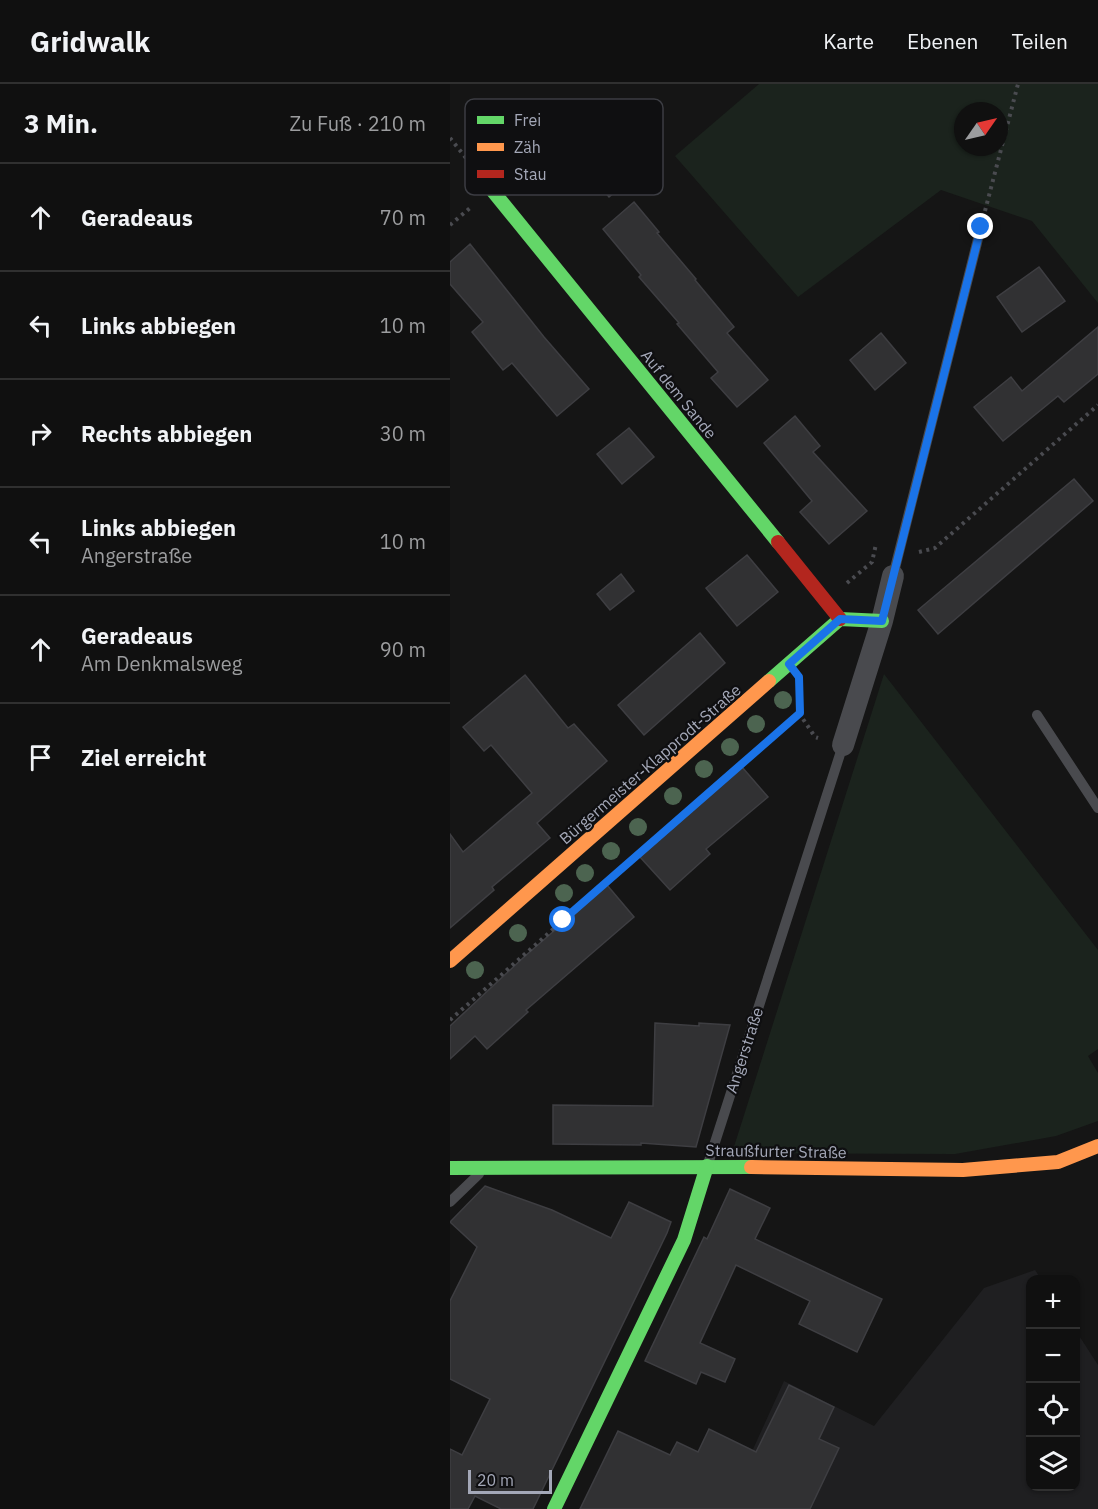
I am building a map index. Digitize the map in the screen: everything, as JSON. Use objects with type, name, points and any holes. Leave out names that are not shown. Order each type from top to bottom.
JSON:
[{"type":"street","name":"Auf dem Sande","points":[[496,195],[840,619]]},
{"type":"street","name":"Angerstraße","points":[[843,745],[882,621],[893,576]]},
{"type":"street","points":[[840,619],[882,621]]},
{"type":"street","name":"Bürgermeister-Klapprodt-Straße","points":[[450,961],[840,619]]},
{"type":"street","name":"Straußfurter Straße","points":[[450,1167],[707,1166],[963,1170],[1058,1161],[1098,1146]]},
{"type":"street","name":"Angerstraße","points":[[554,1509],[684,1240],[707,1166]]},
{"type":"lane","points":[[893,576],[981,227]]},
{"type":"lane","points":[[1037,715],[1098,808]]},
{"type":"lane","name":"Angerstraße","points":[[707,1166],[843,745]]},
{"type":"lane","points":[[450,1202],[486,1167]]},
{"type":"path","points":[[981,227],[1018,84]]},
{"type":"path","points":[[450,138],[465,157]]},
{"type":"path","points":[[899,548],[917,552],[935,548],[1098,405]]},
{"type":"path","points":[[826,602],[872,562],[876,544]]},
{"type":"path","points":[[450,1020],[800,713],[799,677],[789,664]]},
{"type":"shaded area","points":[[759,84],[1098,84],[1098,303],[1032,221],[941,190],[798,297],[675,156]]},
{"type":"shaded area","points":[[884,674],[1098,950],[1098,1049],[1088,1056],[1098,1073],[1098,1121],[1056,1136],[955,1154],[732,1153]]},
{"type":"shaded area","points":[[1035,1270],[1038,1275],[1026,1275],[1026,1491],[1080,1491],[1080,1337],[1098,1365],[1098,1509],[677,1509],[730,1500],[784,1381],[874,1426],[984,1288]]},
{"type":"building","points":[[634,202],[734,327],[727,333],[768,380],[737,407],[711,378],[718,372],[639,277],[641,275],[603,229]]},
{"type":"building","points":[[470,244],[589,389],[557,416],[512,363],[503,370],[472,332],[483,322],[450,284],[450,262]]},
{"type":"building","points":[[1039,267],[1065,301],[1022,332],[997,297]]},
{"type":"building","points":[[1098,327],[1098,374],[1064,402],[1058,396],[1003,441],[974,407],[1011,377],[1022,391]]},
{"type":"building","points":[[881,333],[906,363],[875,390],[850,360]]},
{"type":"building","points":[[795,416],[820,446],[813,452],[867,511],[829,544],[800,512],[812,501],[764,443]]},
{"type":"building","points":[[629,428],[654,457],[622,484],[597,454]]},
{"type":"building","points":[[1074,479],[1093,501],[938,634],[918,610]]},
{"type":"building","points":[[747,555],[778,592],[737,626],[706,588]]},
{"type":"building","points":[[621,574],[634,591],[610,610],[597,594]]},
{"type":"building","points":[[700,633],[725,663],[644,735],[618,705]]},
{"type":"building","points":[[525,675],[568,728],[574,724],[607,761],[537,823],[550,838],[492,887],[494,890],[450,928],[450,834],[463,852],[532,793],[491,745],[484,751],[463,727]]},
{"type":"building","points":[[742,767],[768,797],[706,849],[710,854],[670,890],[640,857]]},
{"type":"building","points":[[607,885],[634,917],[526,1010],[528,1012],[487,1049],[475,1036],[450,1059],[450,1026],[524,957]]},
{"type":"building","points":[[655,1023],[699,1026],[699,1023],[730,1025],[696,1147],[641,1143],[641,1145],[553,1144],[553,1105],[653,1106]]},
{"type":"building","points":[[485,1186],[552,1210],[611,1238],[629,1202],[671,1222],[533,1509],[501,1509],[475,1496],[468,1509],[450,1509],[450,1449],[462,1455],[490,1399],[450,1379],[450,1301],[477,1247],[450,1222]]},
{"type":"building","points":[[730,1189],[770,1208],[755,1239],[882,1299],[857,1352],[799,1324],[810,1301],[736,1265],[700,1343],[735,1359],[725,1382],[701,1372],[696,1384],[645,1361],[704,1237],[707,1239]]},
{"type":"building","points":[[789,1385],[834,1407],[819,1439],[839,1448],[810,1509],[580,1509],[618,1431],[670,1455],[677,1442],[698,1452],[709,1429],[756,1452]]},
{"type":"traffic: fast","points":[[496,195],[778,542]]},
{"type":"traffic: fast","points":[[769,681],[840,619],[882,621]]},
{"type":"traffic: fast","points":[[554,1509],[684,1240],[707,1166]]},
{"type":"traffic: fast","points":[[450,1168],[751,1167]]},
{"type":"traffic: slow","points":[[450,961],[769,681]]},
{"type":"traffic: slow","points":[[751,1167],[963,1170],[1058,1162],[1098,1146]]},
{"type":"traffic: jam","points":[[778,542],[840,619]]},
{"type":"route","points":[[563,920],[800,713],[799,677],[789,664],[840,619],[882,621],[981,227]]}]
